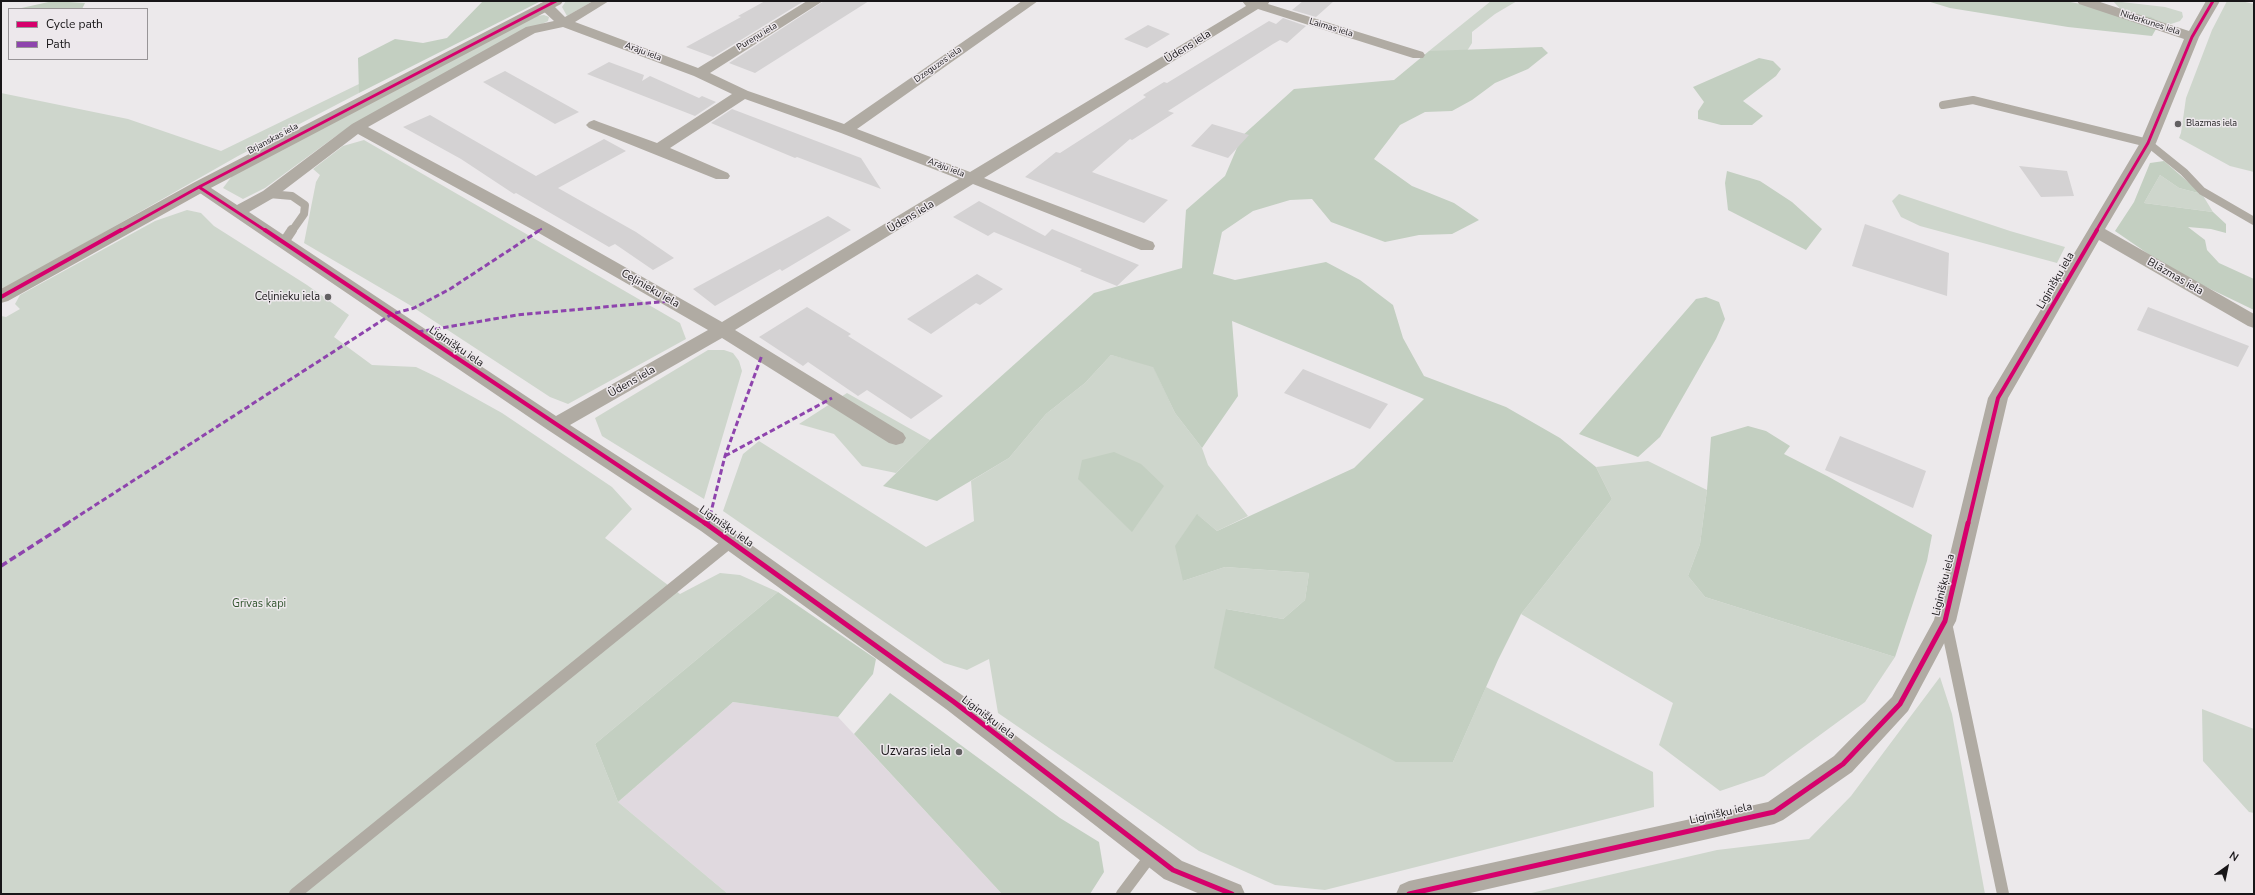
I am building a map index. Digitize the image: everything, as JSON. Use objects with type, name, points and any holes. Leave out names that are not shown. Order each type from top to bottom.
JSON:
[{"type":"main road","name":"Brjanskas iela","points":[[1,297],[198,187],[551,4]]},
{"type":"street","points":[[237,212],[269,194],[357,127],[531,30],[564,23],[602,1]]},
{"type":"street","name":"Pureņu iela","points":[[698,73],[816,1]]},
{"type":"street","name":"Dzeguzes iela","points":[[846,130],[1030,1]]},
{"type":"street","name":"Niderkunes iela","points":[[2084,1],[2192,37]]},
{"type":"street","name":"Liginišķu iela","points":[[1409,894],[1774,812],[1843,764],[1900,704],[1945,621],[1998,398],[2148,143],[2192,37],[2213,1]]},
{"type":"street","name":"Laimas iela","points":[[1254,2],[1418,55]]},
{"type":"street","name":"Ūdens iela","points":[[555,425],[722,330],[974,179],[1254,2]]},
{"type":"street","name":"Arāju iela","points":[[551,4],[564,23],[698,73],[743,94],[846,130],[1147,246]]},
{"type":"street","points":[[658,149],[743,94]]},
{"type":"street","points":[[594,125],[658,149],[722,176]]},
{"type":"street","name":"Ceļinieku iela","points":[[357,127],[543,228],[722,330],[896,438]]},
{"type":"street","name":"Liginišķu iela","points":[[198,187],[284,242],[555,425],[731,541],[954,702],[1173,870],[1232,894]]},
{"type":"street","name":"Blāzmas iela","points":[[2096,231],[2254,322]]},
{"type":"street","points":[[1173,870],[1204,894]]},
{"type":"lane","points":[[1943,105],[1973,100],[1984,102],[2148,143],[2184,172],[2202,191],[2254,221]]},
{"type":"lane","points":[[269,194],[292,196],[305,205],[304,214],[284,242]]},
{"type":"lane","points":[[295,894],[731,541]]},
{"type":"lane","points":[[1945,621],[2003,894]]},
{"type":"lane","points":[[1122,894],[1152,854]]},
{"type":"shaded area","points":[[733,702],[838,717],[1002,894],[728,894],[618,802]]},
{"type":"green space","points":[[53,1],[85,3],[82,8],[22,8]]},
{"type":"green space","points":[[483,1],[541,1],[359,93],[358,58],[395,39],[423,43],[447,38]]},
{"type":"green space","points":[[566,1],[593,1],[567,16],[562,7]]},
{"type":"green space","points":[[1491,1],[1517,1],[1495,14],[1472,32],[1472,43],[1467,51],[1429,51]]},
{"type":"green space","points":[[1927,1],[2065,1],[2151,17],[2160,22],[2152,36],[2068,27],[1950,8]]},
{"type":"green space","points":[[2113,1],[2165,7],[2182,12],[2183,17],[2180,21],[2168,25],[2123,12]]},
{"type":"green space","points":[[2227,1],[2241,1],[2254,4],[2254,172],[2230,166],[2179,138],[2186,98],[2212,30]]},
{"type":"green space","points":[[544,15],[549,17],[548,21],[425,84],[336,136],[265,188],[243,199],[223,188],[235,172],[537,16]]},
{"type":"green space","points":[[1542,47],[1548,53],[1528,69],[1495,83],[1472,100],[1452,111],[1425,112],[1400,125],[1374,159],[1412,186],[1454,203],[1479,220],[1452,234],[1419,235],[1385,242],[1331,222],[1312,199],[1290,200],[1253,211],[1222,232],[1213,274],[1235,280],[1326,262],[1360,280],[1393,305],[1403,338],[1424,376],[1506,407],[1560,438],[1596,467],[1612,499],[1521,614],[1498,660],[1453,762],[1396,762],[1214,668],[1226,609],[1283,619],[1305,600],[1309,573],[1225,567],[1183,581],[1175,546],[1197,514],[1217,531],[1354,468],[1424,399],[1232,321],[1238,396],[1202,448],[1175,413],[1153,367],[1111,355],[1085,383],[1046,414],[1009,458],[937,501],[883,486],[930,440],[1094,293],[1182,268],[1186,210],[1225,176],[1242,136],[1294,89],[1394,80],[1429,51]]},
{"type":"green space","points":[[1759,58],[1773,61],[1781,69],[1776,76],[1743,101],[1763,116],[1752,125],[1721,125],[1698,119],[1698,111],[1704,102],[1693,87]]},
{"type":"green space","points":[[359,84],[359,93],[238,156],[1,291],[1,93],[128,119],[221,151]]},
{"type":"green space","points":[[364,140],[680,323],[686,339],[568,404],[550,397],[408,304],[304,243],[316,182],[320,175],[313,169],[343,146]]},
{"type":"green space","points":[[2164,161],[2202,194],[2179,188],[2160,175],[2144,203],[2213,212],[2226,224],[2226,233],[2211,229],[2188,227],[2205,240],[2207,250],[2219,263],[2254,279],[2254,310],[2173,271],[2115,231],[2134,202],[2150,163]]},
{"type":"green space","points":[[1727,171],[1760,181],[1792,202],[1822,229],[1806,250],[1728,210],[1725,183]]},
{"type":"green space","points":[[2160,175],[2179,188],[2202,194],[2213,212],[2144,203]]},
{"type":"green space","points":[[1899,194],[2010,231],[2065,247],[2057,263],[1920,226],[1901,217],[1892,201]]},
{"type":"green space","name":"Grīvas kapi","points":[[187,210],[201,213],[214,226],[307,285],[349,315],[334,337],[372,365],[416,367],[439,378],[502,413],[612,487],[632,509],[605,538],[680,594],[720,573],[740,575],[778,592],[595,744],[618,802],[728,894],[1,894],[1,316],[6,317],[20,309],[15,304],[20,295],[155,221]]},
{"type":"green space","points":[[1706,297],[1719,302],[1725,319],[1716,339],[1660,437],[1638,457],[1579,434],[1696,299]]},
{"type":"green space","points":[[708,350],[724,350],[733,353],[739,361],[742,371],[704,499],[602,436],[595,418]]},
{"type":"green space","points":[[1111,355],[1153,366],[1175,413],[1202,448],[1208,465],[1248,516],[1217,531],[1198,515],[1183,581],[1225,567],[1309,573],[1305,600],[1283,619],[1226,609],[1453,762],[1486,687],[1653,772],[1654,807],[1325,890],[1275,885],[1199,851],[998,713],[989,659],[967,670],[944,663],[723,511],[743,454],[759,441],[926,547],[974,521],[971,481],[1009,458],[1046,414],[1085,383]]},
{"type":"green space","points":[[847,393],[930,440],[896,473],[862,466],[834,434],[799,424]]},
{"type":"green space","points":[[1748,426],[1766,431],[1790,446],[1784,454],[1829,477],[1932,535],[1927,561],[1895,657],[1705,597],[1688,576],[1700,544],[1707,490],[1711,437]]},
{"type":"green space","points":[[1114,452],[1141,464],[1164,486],[1132,532],[1078,479],[1082,460]]},
{"type":"green space","points":[[1648,461],[1707,490],[1700,544],[1688,576],[1705,597],[1895,657],[1865,702],[1764,776],[1720,791],[1659,745],[1673,703],[1521,614],[1612,499],[1596,467]]},
{"type":"green space","points":[[778,592],[876,659],[873,674],[838,717],[733,702],[618,802],[595,744]]},
{"type":"green space","points":[[1940,677],[1952,714],[1985,894],[1527,894],[1717,850],[1809,839],[1851,796]]},
{"type":"green space","points":[[890,693],[1060,818],[1099,842],[1104,872],[1090,894],[1002,894],[854,734]]},
{"type":"green space","points":[[2202,709],[2254,729],[2254,813],[2249,812],[2203,761]]},
{"type":"building","points":[[765,1],[804,1],[713,57],[686,47],[741,17],[738,16]]},
{"type":"building","points":[[824,1],[869,1],[755,73],[729,63]]},
{"type":"building","points":[[1303,1],[1334,1],[1316,17],[1292,10]]},
{"type":"building","points":[[1283,18],[1306,26],[1287,43],[1280,40],[1273,44],[1168,111],[1174,113],[1132,140],[1130,139],[1092,172],[1168,200],[1144,223],[1025,177],[1056,152],[1060,153],[1102,126],[1146,97],[1143,95],[1164,82],[1167,83],[1269,21],[1276,24]]},
{"type":"building","points":[[1148,25],[1170,34],[1147,48],[1124,39]]},
{"type":"building","points":[[609,62],[644,75],[642,81],[650,76],[699,98],[702,96],[716,102],[695,116],[587,74]]},
{"type":"building","points":[[505,71],[579,112],[555,124],[483,82]]},
{"type":"building","points":[[732,109],[861,158],[881,189],[797,157],[795,158],[711,123]]},
{"type":"building","points":[[430,115],[536,176],[604,139],[626,151],[558,188],[636,232],[674,258],[653,270],[615,244],[609,247],[516,193],[514,194],[461,159],[403,127]]},
{"type":"building","points":[[1212,124],[1249,135],[1228,158],[1191,146]]},
{"type":"building","points":[[2019,166],[2067,171],[2074,196],[2041,197]]},
{"type":"building","points":[[979,201],[1045,236],[1052,229],[1139,265],[1117,286],[1080,271],[1082,269],[994,232],[988,236],[953,217]]},
{"type":"building","points":[[828,216],[851,230],[782,271],[780,269],[715,306],[693,289]]},
{"type":"building","points":[[1865,224],[1949,253],[1947,296],[1852,266]]},
{"type":"building","points":[[977,274],[1003,289],[980,305],[976,303],[931,334],[907,319]]},
{"type":"building","points":[[807,307],[851,334],[848,336],[943,396],[911,419],[867,390],[858,396],[808,362],[803,366],[759,337]]},
{"type":"building","points":[[2148,307],[2249,346],[2238,367],[2137,330]]},
{"type":"building","points":[[1303,369],[1388,404],[1370,429],[1284,393]]},
{"type":"building","points":[[1840,436],[1926,471],[1913,508],[1825,470]]},
{"type":"marked path","points":[[1,566],[392,314],[414,308],[450,289],[543,228]]},
{"type":"marked path","points":[[418,332],[517,315],[612,305],[670,301]]},
{"type":"marked path","points":[[708,525],[725,456],[762,355]]},
{"type":"marked path","points":[[725,456],[832,398]]},
{"type":"cycle path","points":[[1,297],[199,187],[556,1]]},
{"type":"cycle path","points":[[1409,894],[1774,812],[1843,764],[1900,704],[1945,621],[1998,398],[2148,143],[2192,37],[2213,1]]},
{"type":"cycle path","points":[[199,187],[392,314],[555,425],[708,525],[954,702],[1173,870],[1232,894]]},
{"type":"place","name":"Blazmas iela","points":[[2178,124]]},
{"type":"place","name":"Ceļinieku iela","points":[[328,297]]},
{"type":"place","name":"Uzvaras iela","points":[[959,752]]}]
